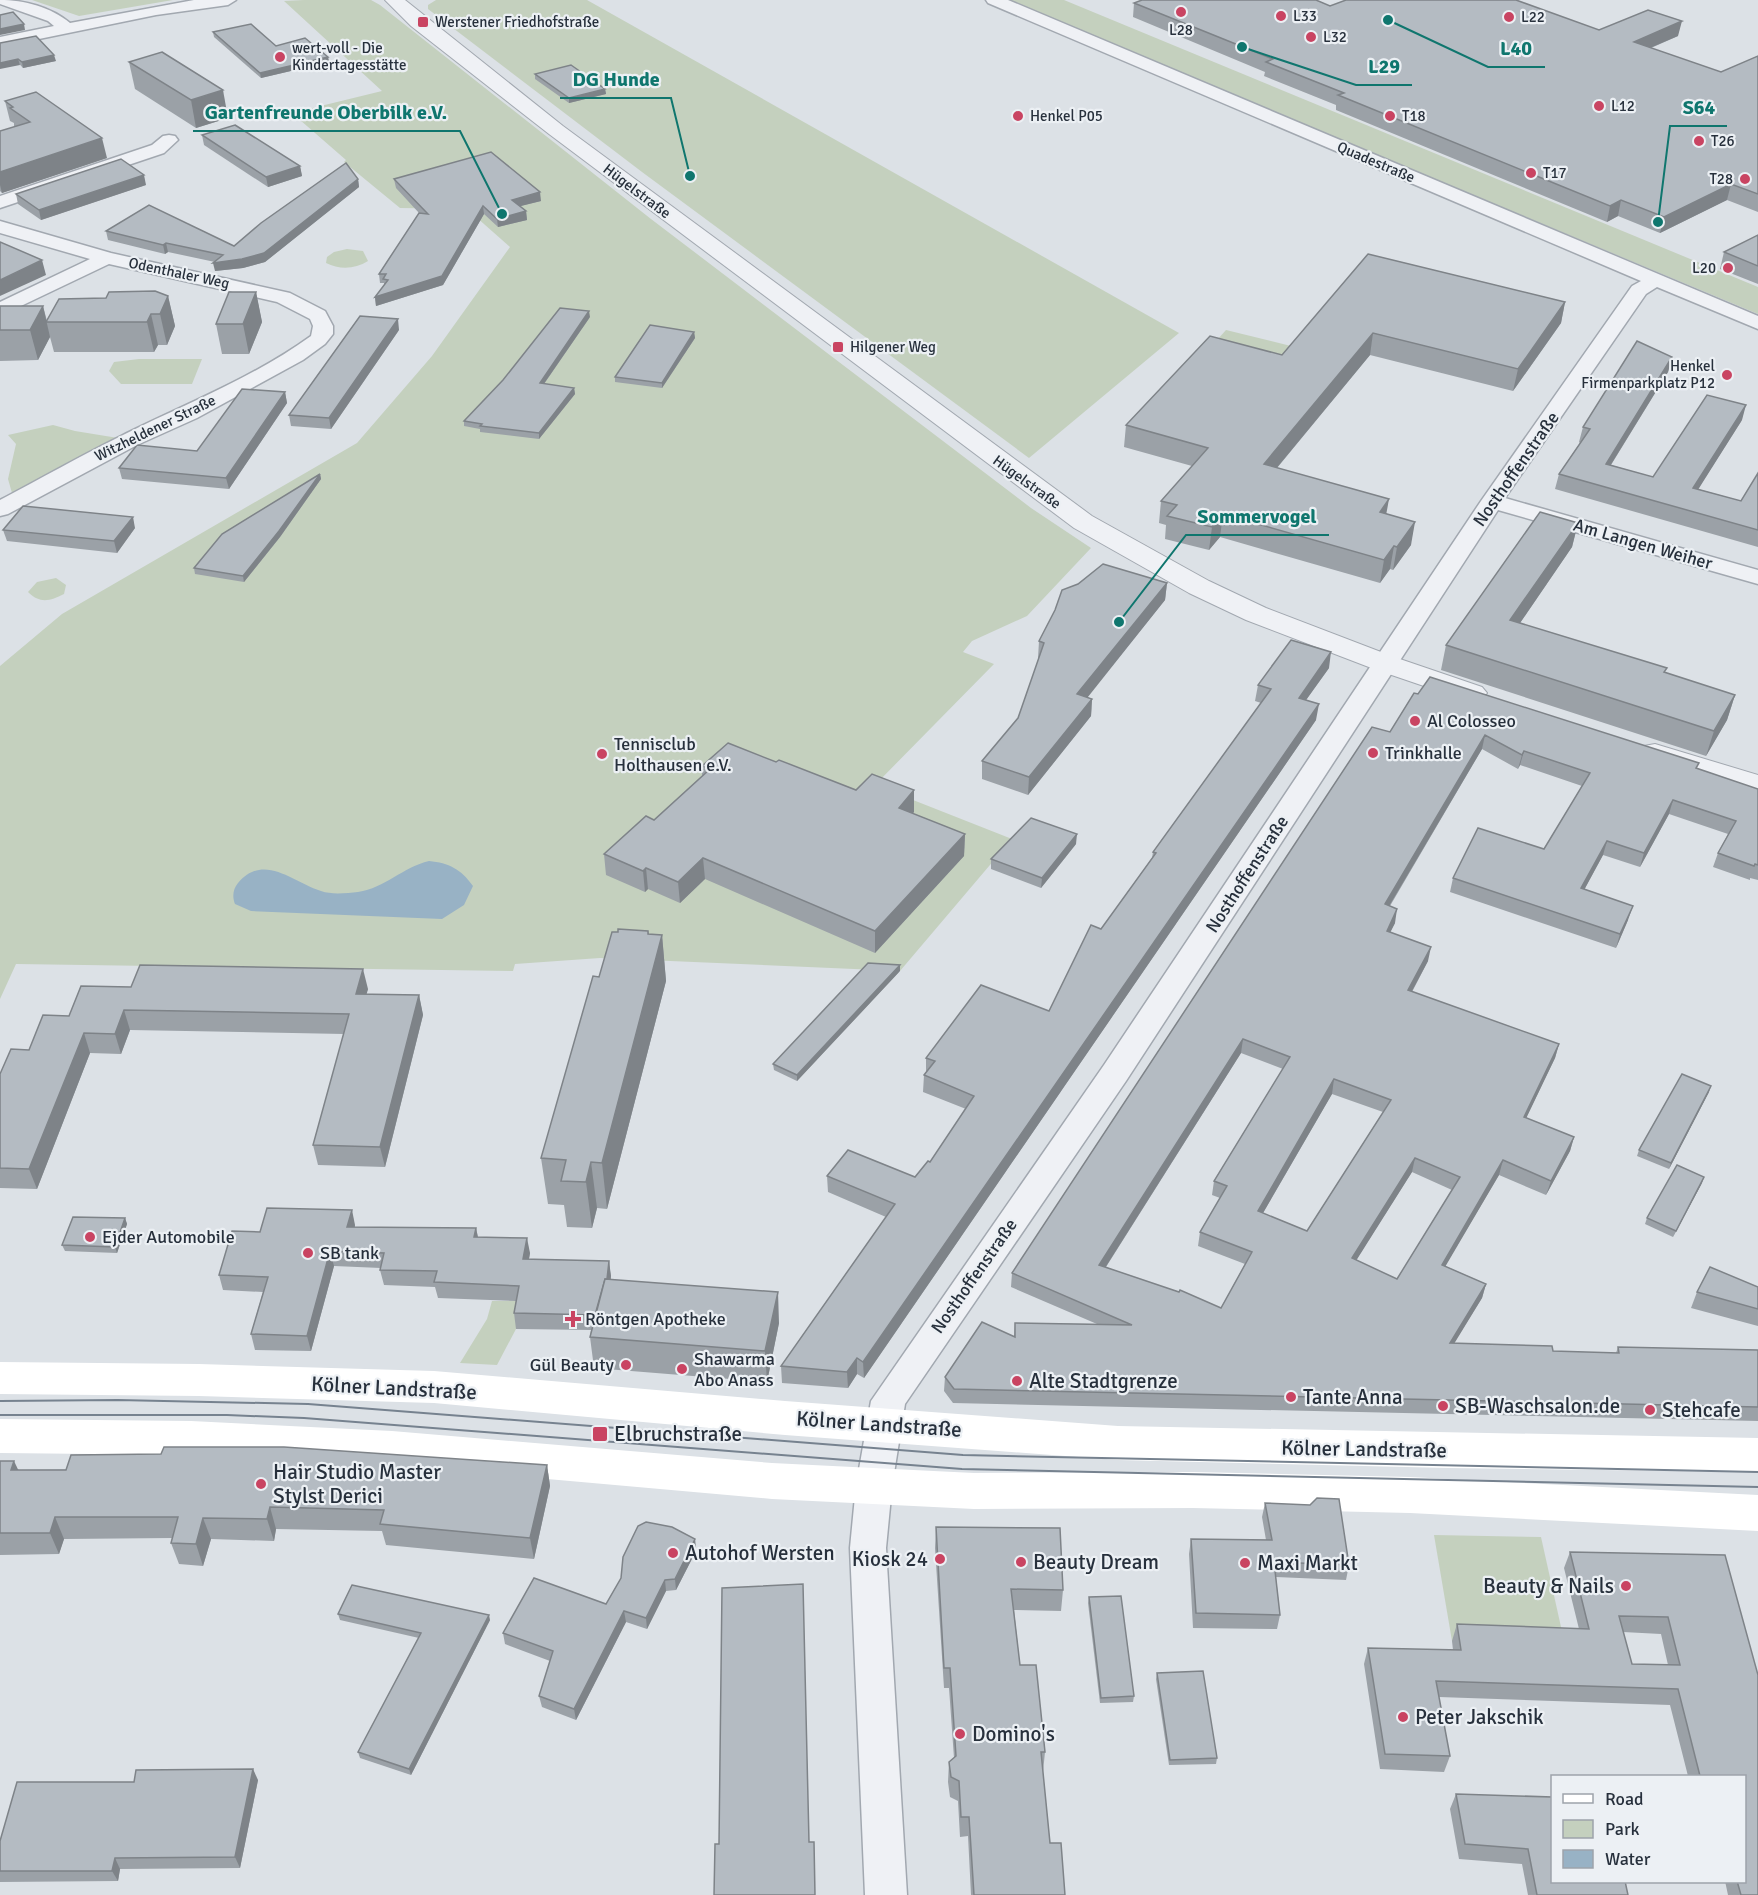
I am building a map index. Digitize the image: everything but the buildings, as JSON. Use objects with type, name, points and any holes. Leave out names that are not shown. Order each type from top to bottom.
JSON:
[{"type":"main road","name":"Kölner Landstraße","points":[[0,1378],[199,1380],[434,1388],[1118,1443],[1448,1451],[1758,1455]]},
{"type":"main road","points":[[0,1436],[191,1438],[392,1448],[772,1481],[974,1491],[1193,1490],[1410,1495],[1758,1513]]},
{"type":"street","points":[[3,0],[54,18],[66,28]]},
{"type":"street","points":[[0,42],[156,10],[228,0]]},
{"type":"street","name":"Hügelstraße","points":[[394,0],[418,22],[538,117],[1073,515],[1108,537],[1213,594],[1301,633],[1496,701]]},
{"type":"street","name":"Quadestraße","points":[[994,0],[1758,323]]},
{"type":"street","points":[[0,202],[158,149],[169,140]]},
{"type":"street","name":"Odenthaler Weg","points":[[0,227],[107,258],[253,289],[291,300],[307,308],[321,320],[323,334],[310,347]]},
{"type":"street","points":[[0,310],[107,258]]},
{"type":"street","name":"Nosthoffenstraße","points":[[874,1486],[888,1401],[1115,1073],[1492,501],[1639,290],[1657,279]]},
{"type":"street","name":"Witzheldener Straße","points":[[0,508],[129,440],[189,413],[310,347]]},
{"type":"street","name":"Am Langen Weiher","points":[[1492,501],[1758,578]]},
{"type":"street","points":[[1633,746],[1758,785]]},
{"type":"street","points":[[874,1486],[868,1548],[886,1895]]},
{"type":"green space","points":[[32,0],[173,0],[79,16]]},
{"type":"green space","points":[[371,0],[380,5],[651,219],[1031,508],[1091,548],[1027,616],[972,641],[963,652],[994,664],[875,785],[1012,839],[900,971],[600,958],[515,964],[513,971],[16,964],[0,999],[0,666],[62,614],[357,443],[432,356],[510,247],[467,209],[400,208],[344,162],[346,160],[292,113],[382,91],[284,1]]},
{"type":"green space","points":[[436,0],[587,0],[1179,333],[1029,458],[642,172],[428,9],[428,5]]},
{"type":"green space","points":[[1006,0],[1064,0],[1758,287],[1758,314]]},
{"type":"green space","points":[[347,249],[363,251],[368,261],[347,268],[326,263],[327,257],[334,252]]},
{"type":"green space","points":[[1226,330],[1307,350],[1291,369],[1209,349]]},
{"type":"green space","points":[[139,359],[202,359],[192,384],[121,384],[109,371],[114,362]]},
{"type":"green space","points":[[53,425],[118,438],[12,493],[8,479],[16,444],[8,435]]},
{"type":"green space","points":[[56,578],[66,585],[64,594],[41,600],[28,592],[37,582]]},
{"type":"green space","points":[[492,1301],[521,1301],[516,1329],[497,1365],[460,1363],[487,1319]]},
{"type":"green space","points":[[1434,1535],[1541,1537],[1565,1645],[1452,1641]]},
{"type":"water","points":[[429,861],[443,863],[454,868],[473,886],[464,905],[442,919],[251,911],[235,904],[234,890],[238,883],[248,874],[258,870],[279,872],[325,892],[344,893],[368,890]]},
{"type":"tram line","points":[[0,1401],[118,1400],[308,1404],[963,1455],[1758,1472]]},
{"type":"tram line","points":[[0,1415],[227,1415],[304,1418],[962,1469],[1758,1487]]},
{"type":"place","name":"L28","points":[[1181,12]]},
{"type":"place","name":"L33","points":[[1281,16]]},
{"type":"place","name":"L22","points":[[1509,17]]},
{"type":"place","name":"L40","points":[[1388,20]]},
{"type":"place","name":"Werstener Friedhofstraße","points":[[423,22]]},
{"type":"place","name":"L32","points":[[1311,37]]},
{"type":"place","name":"L29","points":[[1242,47]]},
{"type":"place","name":"wert-voll - Die Kindertagesstätte","points":[[280,57]]},
{"type":"place","name":"L12","points":[[1599,106]]},
{"type":"place","name":"Henkel P05","points":[[1018,116]]},
{"type":"place","name":"T18","points":[[1390,116]]},
{"type":"place","name":"T26","points":[[1699,141]]},
{"type":"place","name":"T17","points":[[1531,173]]},
{"type":"place","name":"DG Hunde","points":[[690,176]]},
{"type":"place","name":"T28","points":[[1745,179]]},
{"type":"place","name":"Gartenfreunde Oberbilk e.V.","points":[[502,214]]},
{"type":"place","name":"S64","points":[[1658,222]]},
{"type":"place","name":"L20","points":[[1728,268]]},
{"type":"place","name":"Hilgener Weg","points":[[838,347]]},
{"type":"place","name":"Henkel Firmenparkplatz P12","points":[[1727,375]]},
{"type":"place","name":"Sommervogel","points":[[1119,622]]},
{"type":"place","name":"Al Colosseo","points":[[1415,721]]},
{"type":"place","name":"Trinkhalle","points":[[1373,753]]},
{"type":"place","name":"Tennisclub Holthausen e.V.","points":[[602,754]]},
{"type":"place","name":"Ejder Automobile","points":[[90,1237]]},
{"type":"place","name":"SB tank","points":[[308,1253]]},
{"type":"place","name":"Röntgen Apotheke","points":[[573,1319]]},
{"type":"place","name":"Gül Beauty","points":[[626,1365]]},
{"type":"place","name":"Shawarma Abo Anass","points":[[682,1369]]},
{"type":"place","name":"Alte Stadtgrenze","points":[[1017,1381]]},
{"type":"place","name":"Tante Anna","points":[[1291,1397]]},
{"type":"place","name":"SB-Waschsalon.de","points":[[1443,1406]]},
{"type":"place","name":"Stehcafe","points":[[1650,1410]]},
{"type":"place","name":"Elbruchstraße","points":[[600,1434]]},
{"type":"place","name":"Hair Studio Master Stylst Derici","points":[[261,1484]]},
{"type":"place","name":"Autohof Wersten","points":[[673,1553]]},
{"type":"place","name":"Kiosk 24","points":[[940,1559]]},
{"type":"place","name":"Beauty Dream","points":[[1021,1562]]},
{"type":"place","name":"Maxi Markt","points":[[1245,1563]]},
{"type":"place","name":"Beauty & Nails","points":[[1626,1586]]},
{"type":"place","name":"Peter Jakschik","points":[[1403,1717]]},
{"type":"place","name":"Domino's","points":[[960,1734]]}]
